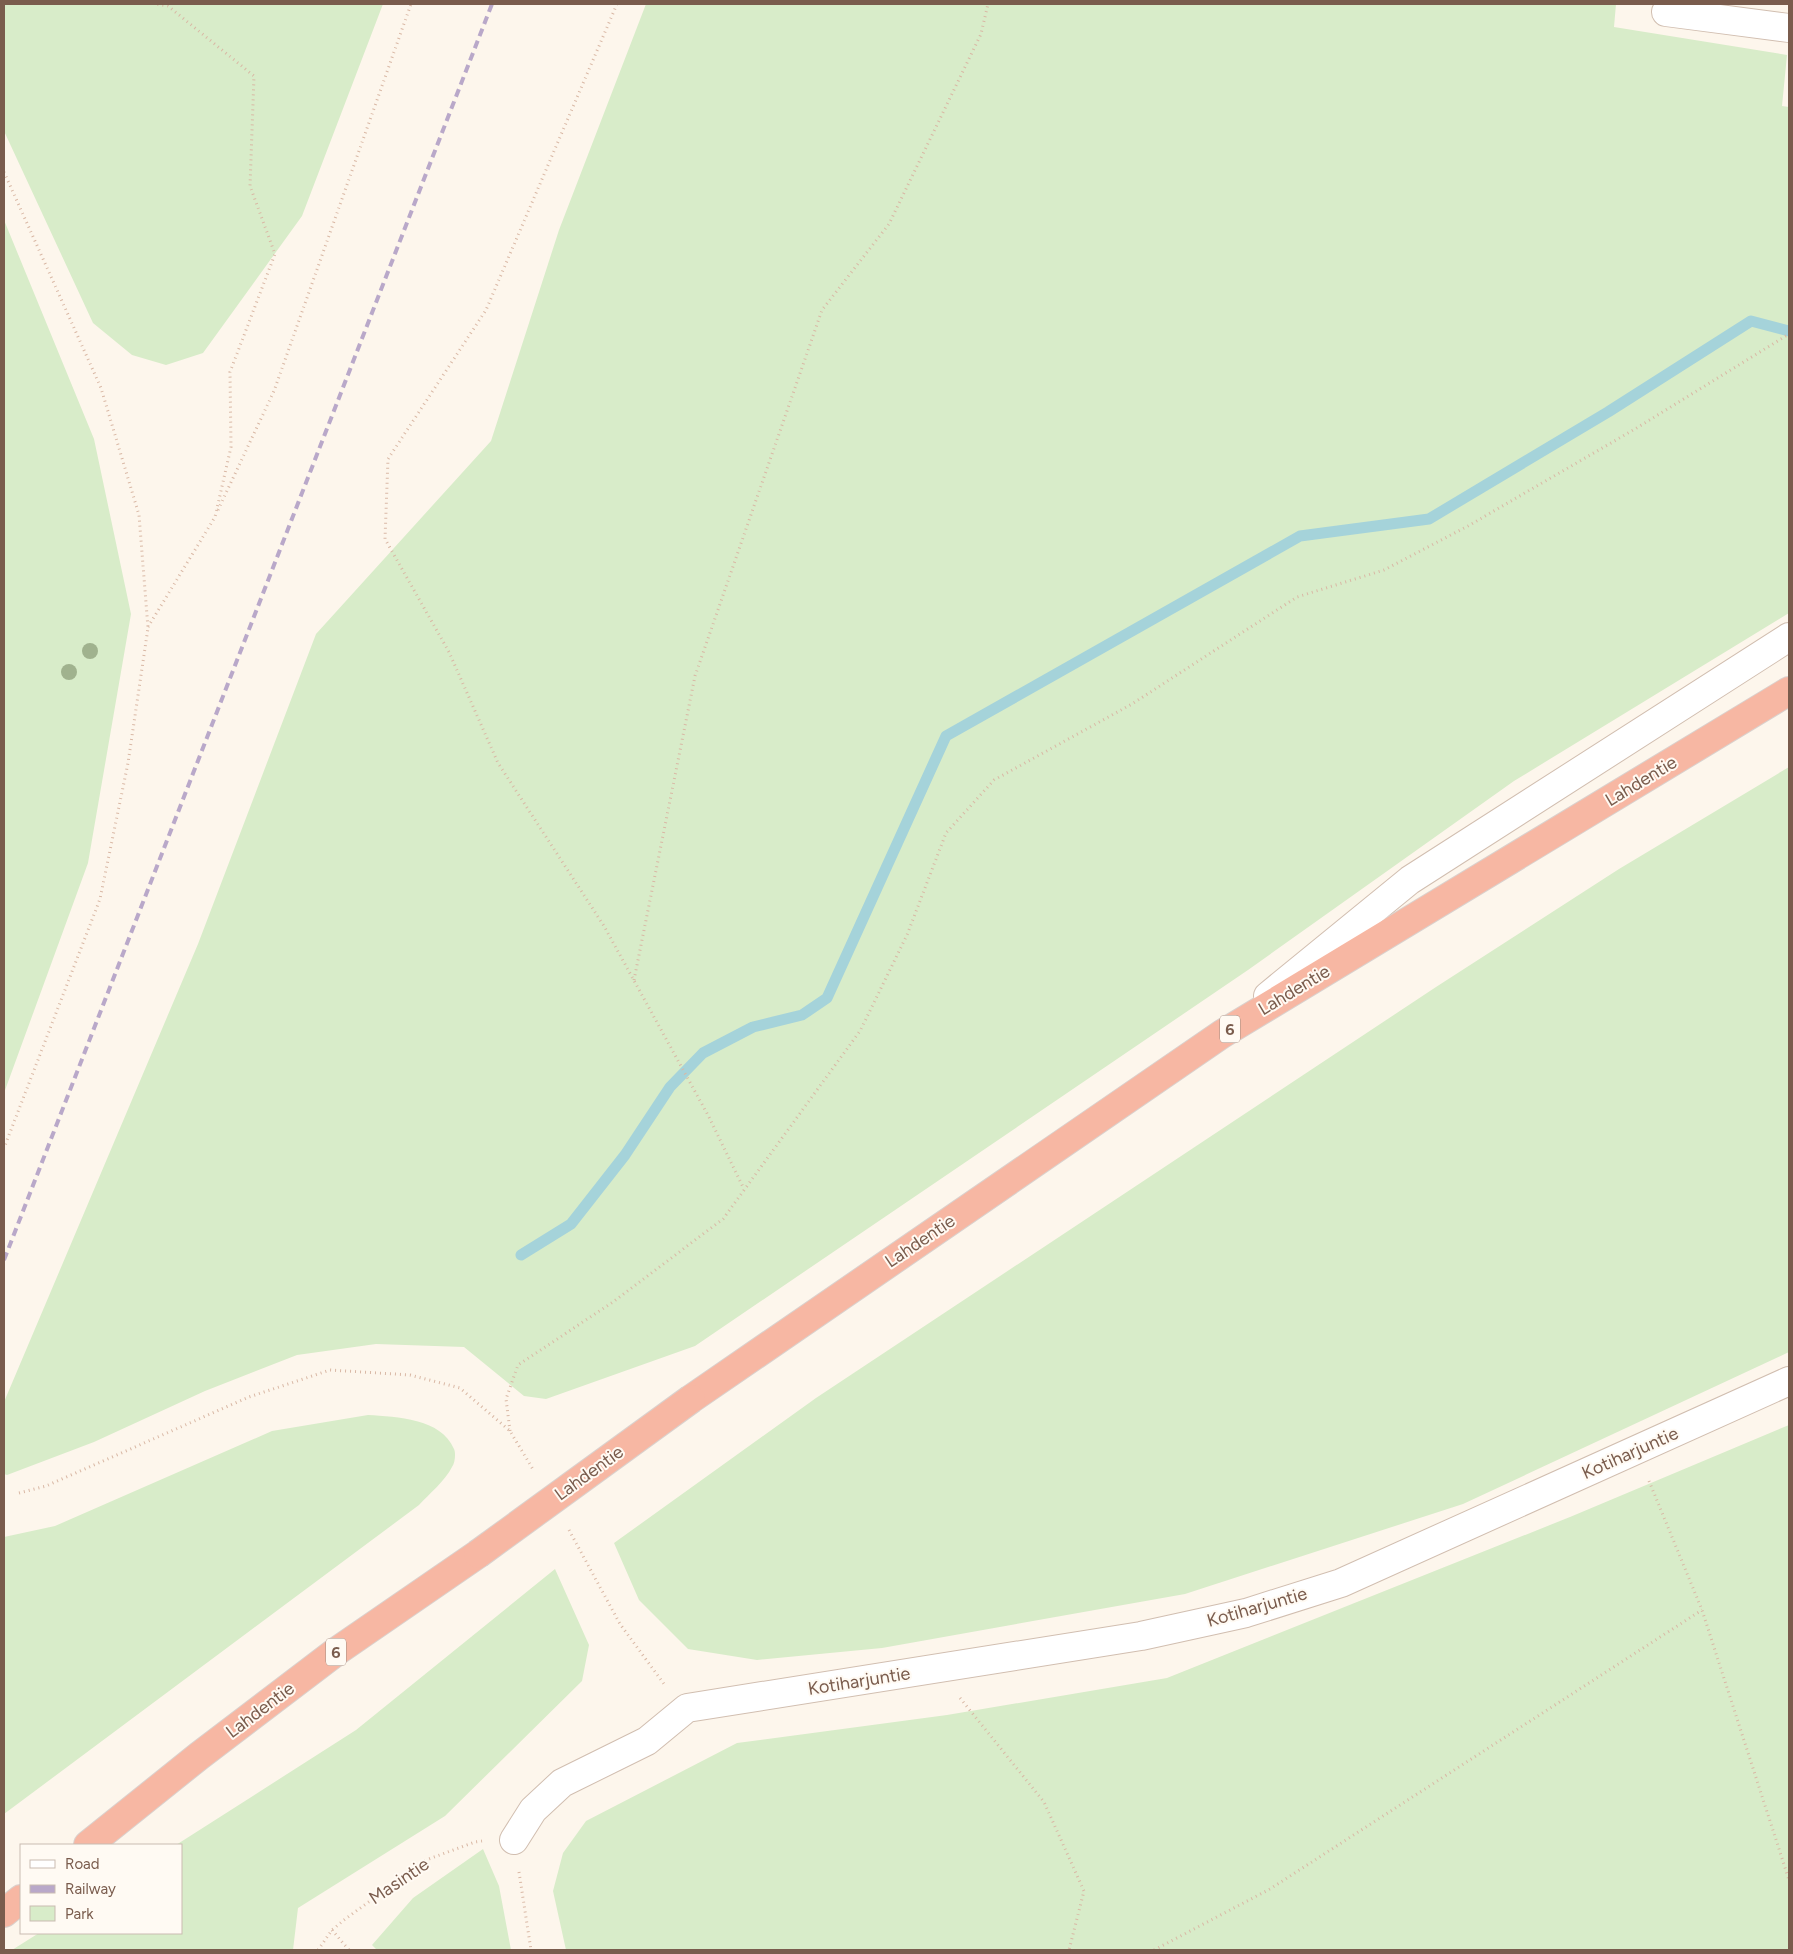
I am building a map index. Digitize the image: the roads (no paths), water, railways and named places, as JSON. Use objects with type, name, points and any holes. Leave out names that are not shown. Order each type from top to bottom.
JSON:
[{"type":"highway","name":"Lahdentie","points":[[89,1844],[199,1756],[337,1651],[478,1554],[691,1399],[1222,1034],[1789,691]]},
{"type":"highway","points":[[4,1913],[20,1900]]},
{"type":"street","points":[[1666,12],[1789,28]]},
{"type":"street","points":[[1222,1034],[1410,880],[1789,637]]},
{"type":"street","name":"Kotiharjuntie","points":[[514,1840],[533,1810],[562,1783],[647,1741],[687,1708],[1142,1636],[1246,1613],[1341,1583],[1789,1381]]},
{"type":"waterway","points":[[521,1255],[571,1224],[625,1155],[670,1087],[703,1053],[753,1027],[802,1015],[827,998],[946,736],[1300,536],[1429,519],[1608,412],[1751,321],[1789,331]]},
{"type":"railway","points":[[4,1260],[492,4]]}]
